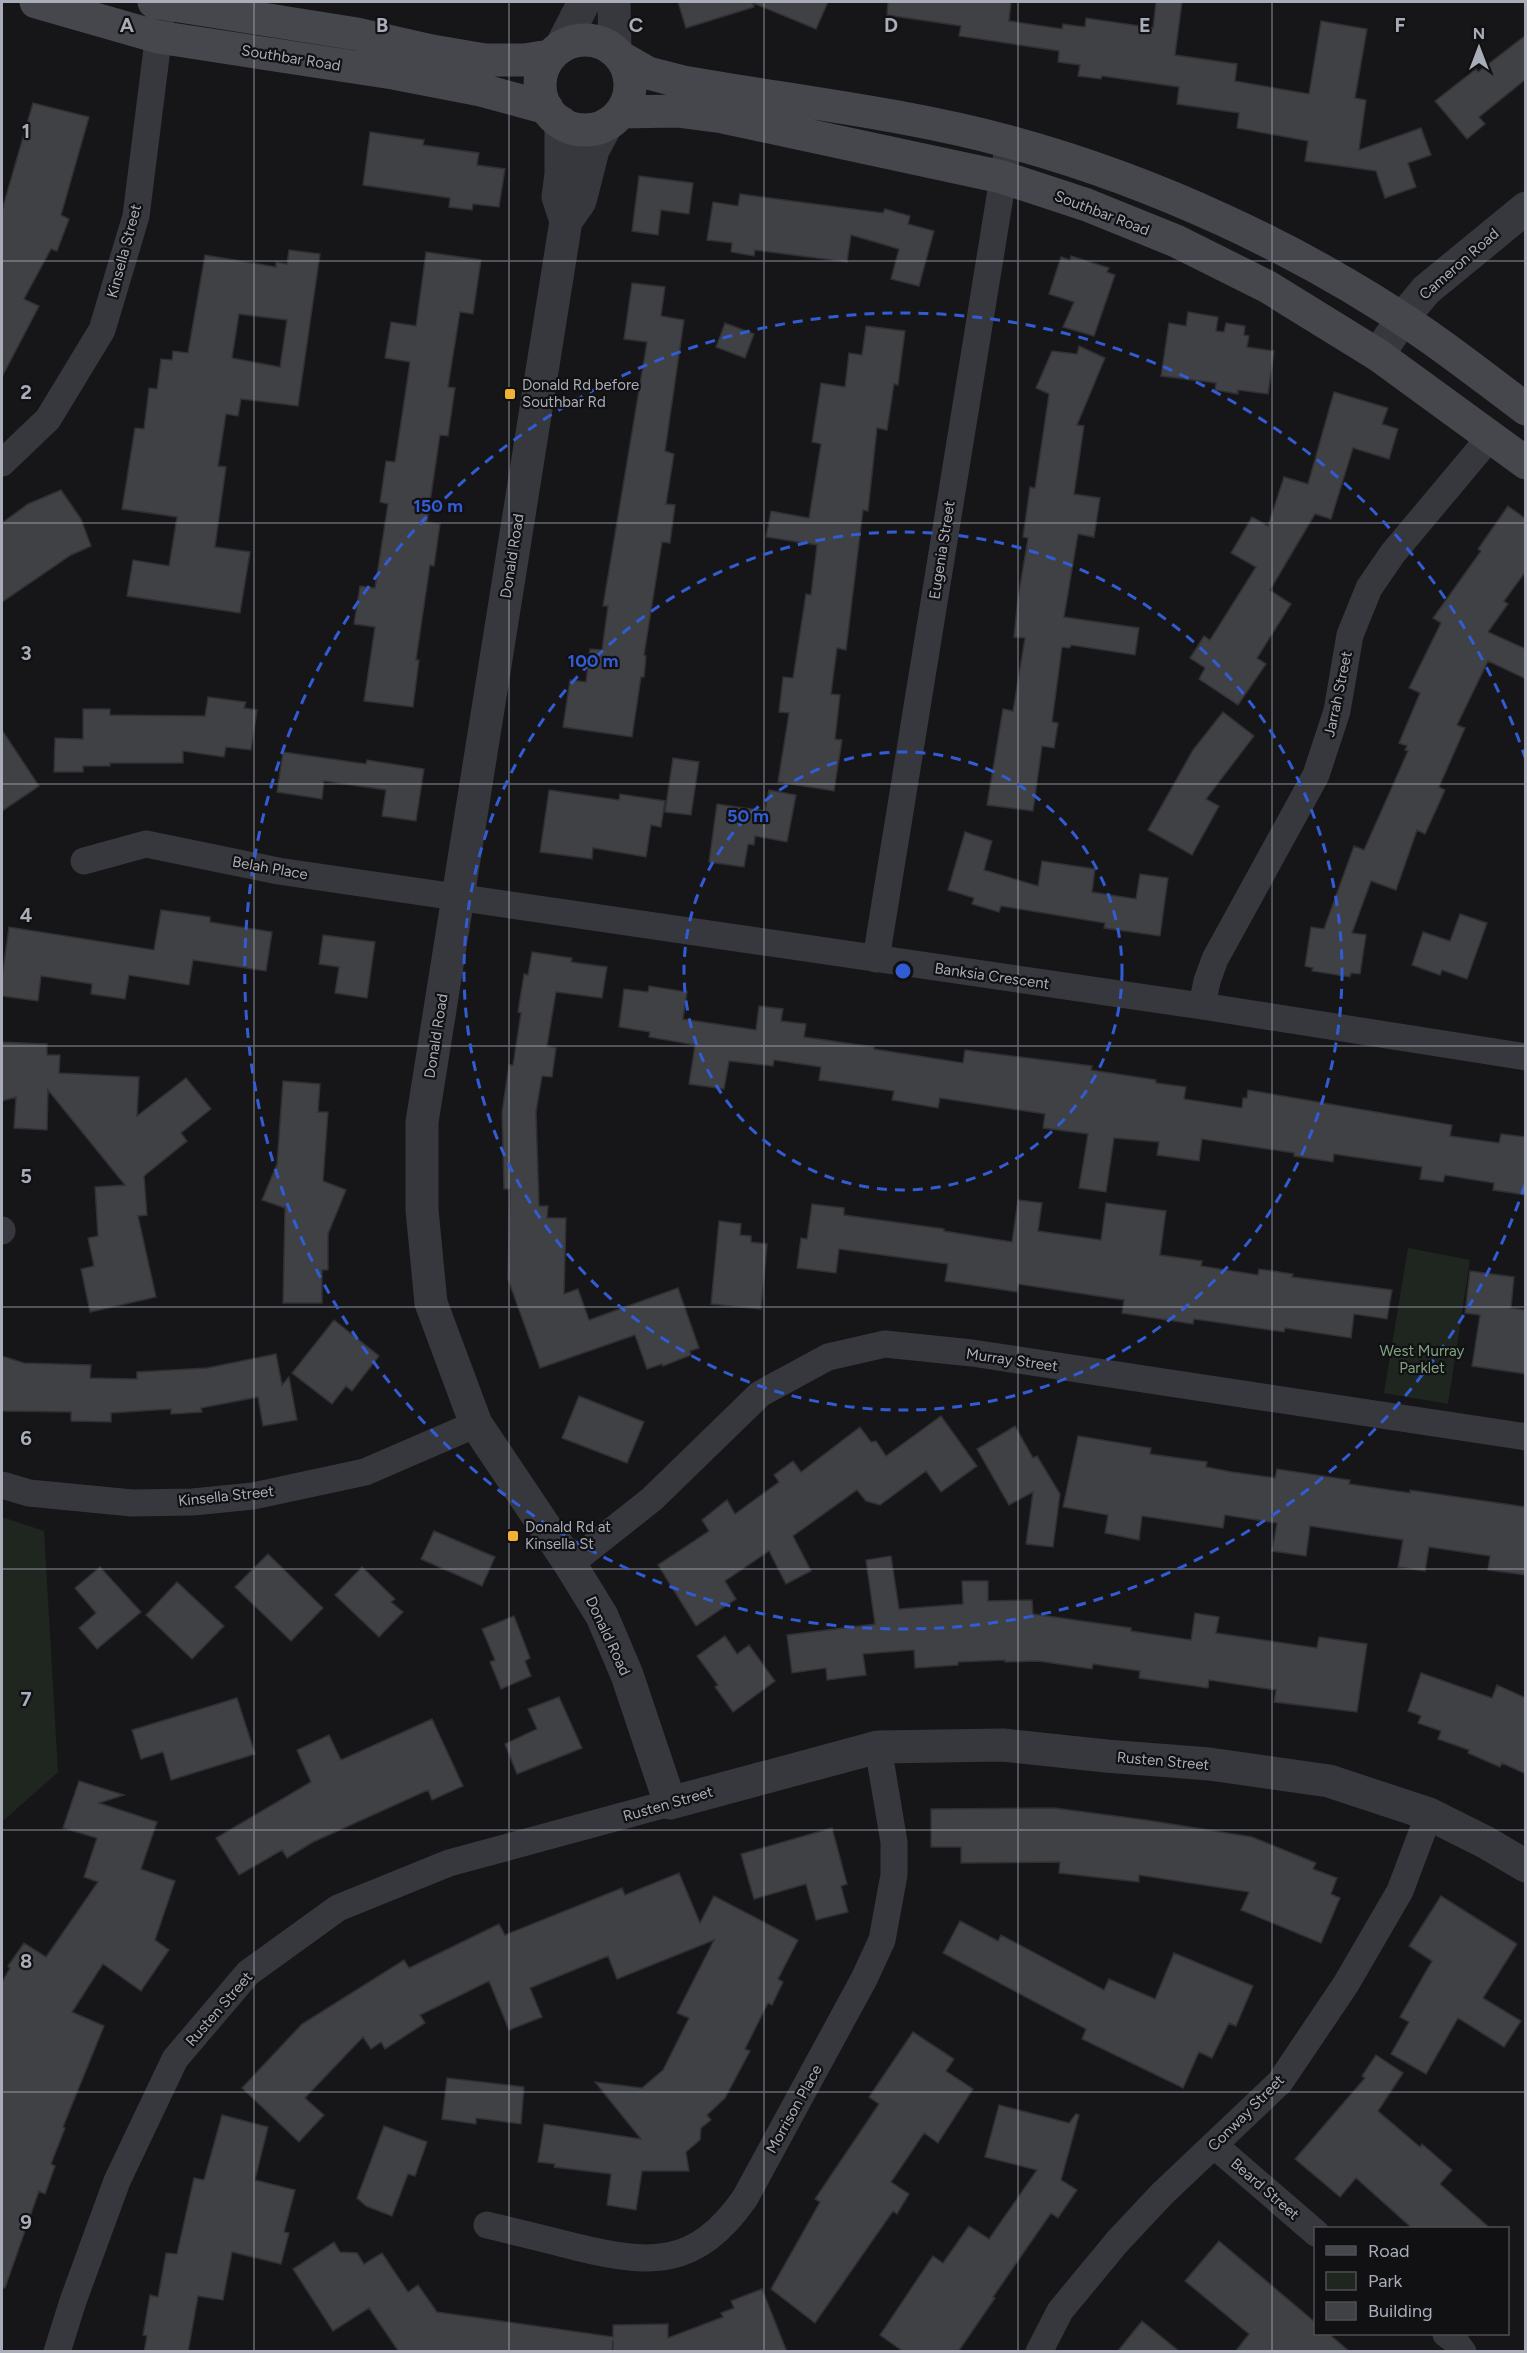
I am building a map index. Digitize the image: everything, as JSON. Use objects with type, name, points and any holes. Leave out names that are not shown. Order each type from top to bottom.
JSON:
[{"type":"main road","name":"Southbar Road","points":[[36,2],[158,37],[393,73],[482,90],[554,115]]},
{"type":"main road","points":[[159,3],[357,34],[485,60],[514,60],[556,52],[574,41],[589,40],[603,43],[648,73],[683,82],[931,124],[1009,141],[1095,167],[1182,201],[1285,250],[1402,319],[1526,409]]},
{"type":"main road","points":[[556,52],[544,68],[540,82],[542,95],[554,115],[570,126],[589,129],[614,118],[626,105],[630,86],[627,67],[619,55]]},
{"type":"main road","name":"Southbar Road","points":[[614,118],[678,111],[723,117],[1002,177],[1087,205],[1176,241],[1268,287],[1378,355],[1526,463]]},
{"type":"street","points":[[556,52],[584,2]]},
{"type":"street","points":[[614,2],[619,55]]},
{"type":"street","name":"Kinsella Street","points":[[2,464],[48,419],[102,330],[136,216],[153,97],[159,3]]},
{"type":"street","name":"Donald Road","points":[[554,115],[561,174],[558,197],[566,221]]},
{"type":"street","name":"Donald Road","points":[[614,118],[593,150],[580,201],[566,221],[422,1122],[422,1210],[431,1303],[476,1424],[602,1616],[627,1674],[670,1803]]},
{"type":"street","name":"Eugenia Street","points":[[876,959],[1009,141]]},
{"type":"street","name":"Cameron Road","points":[[1378,355],[1402,319],[1426,290],[1526,207]]},
{"type":"street","name":"Jarrah Street","points":[[1202,1006],[1215,959],[1307,794],[1325,754],[1337,711],[1350,635],[1365,595],[1393,553],[1491,436]]},
{"type":"street","name":"Belah Place","points":[[84,861],[146,844],[278,871],[458,897]]},
{"type":"street","name":"Banksia Crescent","points":[[458,897],[1202,1006],[1526,1057]]},
{"type":"street","name":"Murray Street","points":[[570,1564],[652,1499],[760,1394],[828,1357],[885,1344],[972,1353],[1526,1437]]},
{"type":"street","name":"Kinsella Street","points":[[2,1485],[29,1493],[132,1503],[193,1502],[254,1496],[365,1472],[476,1424]]},
{"type":"street","name":"Rusten Street","points":[[57,2352],[117,2181],[175,2059],[248,1973],[338,1908],[449,1863],[878,1748],[933,1744],[1003,1744],[1106,1756],[1209,1764],[1329,1781],[1429,1814],[1526,1866]]},
{"type":"street","name":"Morrison Place","points":[[487,2225],[593,2251],[636,2259],[651,2259],[680,2253],[694,2246],[724,2225],[735,2213],[745,2199],[864,1979],[882,1940],[894,1875],[894,1842],[878,1748]]},
{"type":"street","name":"Conway Street","points":[[1039,2352],[1060,2311],[1117,2242],[1162,2194],[1280,2082],[1346,1984],[1400,1891],[1429,1814]]},
{"type":"street","name":"Beard Street","points":[[1214,2145],[1314,2231]]},
{"type":"street","points":[[1447,2335],[1463,2352]]},
{"type":"green space","name":"West Murray Parklet","points":[[1408,1248],[1470,1260],[1448,1404],[1384,1393]]},
{"type":"green space","points":[[2,1517],[44,1531],[58,1772],[2,1822]]},
{"type":"building","points":[[678,2],[828,2],[816,29],[753,3],[754,7],[686,28]]},
{"type":"building","points":[[888,2],[1011,2],[1009,21],[1062,29],[1063,24],[1085,27],[1086,18],[1153,28],[1156,2],[1182,2],[1175,55],[1237,64],[1235,81],[1309,94],[1321,21],[1367,29],[1355,98],[1366,100],[1359,150],[1421,128],[1431,155],[1408,163],[1416,187],[1385,198],[1376,171],[1305,161],[1308,141],[1237,128],[1239,113],[1177,104],[1179,87],[1102,76],[1101,79],[1078,76],[1080,65],[1058,62],[1059,51],[959,36],[961,26],[887,15]]},
{"type":"building","points":[[1526,35],[1526,79],[1479,117],[1485,124],[1467,139],[1435,101],[1476,69],[1478,72]]},
{"type":"building","points":[[33,103],[89,117],[61,215],[69,219],[57,251],[51,249],[24,299],[39,306],[2,377],[2,210]]},
{"type":"building","points":[[370,132],[424,140],[423,145],[479,153],[477,165],[505,169],[499,207],[473,204],[472,210],[449,207],[450,198],[363,185]]},
{"type":"building","points":[[639,176],[693,183],[689,214],[661,210],[658,235],[632,231]]},
{"type":"building","points":[[740,194],[883,213],[885,209],[910,216],[908,224],[934,231],[919,286],[891,279],[899,249],[851,235],[847,262],[755,250],[754,256],[731,252],[732,243],[707,240],[713,202],[738,206]]},
{"type":"building","points":[[289,250],[320,254],[298,406],[241,399],[238,416],[226,414],[218,466],[226,467],[215,547],[250,552],[240,613],[127,596],[133,560],[169,566],[177,517],[122,509],[135,428],[144,429],[149,388],[157,389],[161,359],[172,360],[173,351],[188,353],[205,255],[276,267],[276,262],[287,264]],"holes":[[[239,314],[287,320],[280,367],[232,358]]]},
{"type":"building","points":[[426,252],[481,260],[473,314],[460,312],[448,387],[455,388],[448,436],[440,435],[427,522],[440,524],[434,566],[430,565],[416,660],[419,660],[413,707],[364,701],[375,627],[354,624],[360,586],[375,588],[388,504],[380,502],[386,461],[395,462],[410,362],[385,358],[391,322],[416,326]]},
{"type":"building","points":[[1071,256],[1109,268],[1107,272],[1115,275],[1094,336],[1063,327],[1074,302],[1049,294],[1061,257],[1070,260]]},
{"type":"building","points":[[632,283],[665,287],[661,316],[684,320],[665,451],[674,454],[666,504],[675,505],[670,543],[662,542],[644,655],[646,656],[644,677],[641,677],[632,737],[563,727],[570,680],[586,682],[590,649],[602,650],[608,606],[603,606],[647,342],[624,339]]},
{"type":"building","points":[[1188,312],[1218,317],[1216,331],[1224,332],[1226,323],[1245,326],[1244,335],[1249,336],[1247,347],[1274,351],[1268,394],[1238,390],[1238,394],[1215,390],[1216,383],[1161,376],[1169,323],[1186,326]]},
{"type":"building","points":[[725,323],[754,334],[745,358],[716,347]]},
{"type":"building","points":[[866,326],[905,331],[898,385],[894,384],[887,430],[877,428],[868,511],[863,510],[846,650],[837,648],[831,694],[840,695],[835,739],[842,740],[834,791],[778,782],[789,713],[779,712],[783,677],[793,678],[806,594],[811,595],[817,545],[766,537],[771,511],[809,518],[821,444],[812,442],[821,383],[845,387],[849,353],[862,355]]},
{"type":"building","points":[[1079,346],[1105,358],[1077,425],[1084,426],[1074,494],[1100,498],[1094,537],[1078,534],[1064,617],[1139,628],[1135,655],[1071,645],[1070,648],[1062,647],[1052,722],[1058,723],[1054,748],[1042,746],[1033,811],[987,805],[1003,709],[1013,711],[1025,638],[1014,637],[1028,538],[1023,537],[1030,487],[1035,488],[1049,394],[1036,388],[1052,351],[1077,354]]},
{"type":"building","points":[[1334,392],[1388,408],[1382,424],[1398,429],[1389,459],[1353,448],[1331,519],[1315,514],[1270,590],[1291,604],[1257,658],[1266,664],[1238,705],[1199,679],[1205,668],[1190,658],[1204,636],[1210,640],[1256,567],[1231,553],[1252,517],[1268,526],[1284,477],[1308,484]]},
{"type":"building","points":[[61,490],[81,519],[91,546],[71,555],[2,602],[2,523],[28,504]]},
{"type":"building","points":[[1508,506],[1526,519],[1526,571],[1504,601],[1508,604],[1488,632],[1526,649],[1526,679],[1488,661],[1457,725],[1465,728],[1439,787],[1445,790],[1425,834],[1417,830],[1396,890],[1371,881],[1352,933],[1366,935],[1360,974],[1351,973],[1350,977],[1312,971],[1313,968],[1305,966],[1311,927],[1324,929],[1354,846],[1364,850],[1408,751],[1405,750],[1407,746],[1399,743],[1420,693],[1409,688],[1441,623],[1433,618],[1481,551],[1478,549]]},
{"type":"building","points":[[208,697],[246,702],[244,708],[257,710],[251,750],[226,747],[224,757],[183,751],[183,763],[110,763],[110,766],[83,766],[83,772],[54,772],[55,738],[83,739],[83,709],[110,709],[110,715],[205,716]]},
{"type":"building","points":[[1223,712],[1254,736],[1206,799],[1219,806],[1192,855],[1148,830],[1193,750]]},
{"type":"building","points":[[2,730],[39,786],[2,811]]},
{"type":"building","points":[[283,752],[366,764],[367,760],[424,769],[416,821],[382,816],[386,790],[324,781],[322,799],[277,792]]},
{"type":"building","points":[[673,758],[699,762],[691,815],[665,812]]},
{"type":"building","points":[[549,790],[619,800],[620,794],[665,801],[661,827],[651,825],[646,857],[593,848],[592,859],[540,852]]},
{"type":"building","points":[[769,790],[796,795],[787,842],[755,836],[754,845],[748,844],[744,867],[709,862],[717,804],[765,811]]},
{"type":"building","points":[[965,832],[992,841],[984,870],[1038,886],[1042,861],[1095,869],[1092,892],[1136,899],[1140,874],[1168,878],[1160,936],[1104,928],[1105,923],[1001,906],[999,912],[972,904],[974,898],[948,890]]},
{"type":"building","points":[[161,910],[210,917],[210,922],[272,932],[266,971],[193,960],[189,985],[129,975],[125,999],[91,994],[92,984],[41,976],[38,1001],[2,996],[2,977],[9,927],[154,950]]},
{"type":"building","points":[[1460,914],[1487,923],[1467,979],[1442,970],[1440,975],[1412,965],[1423,932],[1450,941]]},
{"type":"building","points":[[323,935],[375,942],[367,998],[335,993],[339,967],[319,964]]},
{"type":"building","points":[[532,952],[572,958],[571,962],[607,967],[602,998],[556,992],[547,1046],[556,1048],[552,1077],[542,1076],[536,1112],[539,1206],[548,1206],[547,1218],[566,1218],[564,1294],[578,1289],[589,1320],[678,1288],[699,1348],[690,1351],[691,1355],[663,1366],[662,1364],[647,1369],[635,1335],[540,1368],[508,1279],[510,1189],[504,1189],[502,1112],[509,1065],[513,1065],[524,974],[528,975]]},
{"type":"building","points":[[649,986],[687,992],[683,1019],[756,1030],[759,1006],[783,1009],[781,1021],[806,1024],[804,1037],[963,1063],[965,1050],[1092,1066],[1091,1070],[1186,1087],[1184,1099],[1242,1108],[1243,1098],[1247,1098],[1248,1090],[1452,1125],[1450,1136],[1499,1143],[1501,1134],[1526,1137],[1526,1195],[1493,1190],[1494,1183],[1445,1175],[1443,1182],[1420,1179],[1422,1167],[1334,1154],[1333,1162],[1294,1156],[1294,1153],[1202,1139],[1199,1161],[1157,1155],[1159,1142],[1114,1138],[1106,1192],[1079,1188],[1088,1134],[1043,1128],[1045,1114],[940,1098],[938,1108],[892,1100],[894,1091],[819,1080],[821,1067],[774,1060],[773,1066],[729,1061],[724,1089],[689,1084],[695,1045],[649,1037],[650,1032],[619,1027],[624,989],[648,992]]},
{"type":"building","points":[[2,1042],[47,1044],[47,1055],[60,1055],[59,1073],[139,1077],[137,1116],[186,1078],[211,1109],[181,1133],[187,1141],[144,1176],[147,1215],[138,1216],[156,1297],[90,1312],[81,1269],[94,1266],[88,1238],[98,1236],[95,1187],[125,1185],[48,1090],[47,1130],[14,1128],[16,1097],[2,1101]]},
{"type":"building","points":[[283,1081],[320,1084],[318,1112],[328,1112],[323,1181],[346,1190],[328,1234],[328,1270],[322,1270],[322,1303],[283,1303],[285,1208],[262,1200],[277,1164]]},
{"type":"building","points":[[1018,1200],[1042,1203],[1038,1231],[1101,1240],[1106,1203],[1166,1211],[1160,1255],[1202,1261],[1201,1266],[1258,1275],[1259,1269],[1293,1274],[1292,1277],[1392,1290],[1387,1319],[1354,1314],[1351,1338],[1285,1328],[1284,1332],[1194,1319],[1193,1324],[1122,1313],[1124,1300],[1018,1284],[1017,1292],[945,1281],[948,1264],[839,1249],[836,1273],[797,1268],[801,1238],[807,1239],[812,1204],[844,1208],[844,1215],[944,1229],[944,1231],[1012,1242]]},
{"type":"building","points":[[719,1221],[741,1224],[740,1235],[751,1236],[751,1242],[767,1244],[761,1309],[711,1304]]},
{"type":"building","points":[[1470,1271],[1514,1277],[1511,1308],[1526,1310],[1526,1374],[1472,1366],[1480,1315],[1465,1313]]},
{"type":"building","points":[[334,1320],[379,1356],[352,1391],[346,1386],[332,1404],[292,1373]]},
{"type":"building","points":[[276,1354],[282,1385],[289,1377],[297,1420],[263,1426],[258,1397],[201,1408],[202,1412],[171,1414],[171,1409],[111,1413],[111,1422],[71,1421],[71,1412],[2,1411],[2,1356],[24,1363],[91,1365],[90,1378],[137,1379],[137,1372],[207,1368]]},
{"type":"building","points":[[579,1396],[644,1422],[627,1463],[562,1438]]},
{"type":"building","points":[[941,1416],[977,1466],[941,1492],[926,1471],[880,1505],[866,1501],[857,1490],[793,1536],[811,1571],[786,1584],[769,1551],[725,1581],[736,1599],[696,1626],[658,1565],[709,1531],[702,1520],[727,1500],[735,1514],[779,1482],[774,1475],[793,1461],[801,1472],[860,1427],[871,1442],[876,1441],[886,1456]]},
{"type":"building","points":[[1015,1426],[1033,1458],[1037,1456],[1060,1494],[1053,1547],[1026,1544],[1033,1492],[1009,1505],[977,1449]]},
{"type":"building","points":[[1078,1436],[1151,1448],[1150,1454],[1207,1462],[1206,1467],[1232,1472],[1275,1478],[1277,1469],[1350,1480],[1349,1484],[1410,1493],[1410,1490],[1526,1507],[1526,1575],[1488,1570],[1490,1556],[1429,1547],[1425,1571],[1398,1567],[1403,1540],[1310,1526],[1306,1556],[1272,1551],[1277,1523],[1225,1515],[1223,1528],[1142,1516],[1139,1540],[1105,1533],[1108,1515],[1063,1507]]},
{"type":"building","points":[[434,1531],[495,1557],[482,1586],[421,1559]]},
{"type":"building","points":[[268,1554],[323,1608],[291,1641],[235,1587]]},
{"type":"building","points":[[891,1556],[899,1609],[963,1604],[962,1581],[988,1581],[988,1601],[1032,1600],[1033,1614],[1131,1628],[1131,1631],[1191,1640],[1195,1613],[1219,1617],[1216,1633],[1317,1648],[1319,1637],[1367,1644],[1357,1712],[1274,1702],[1276,1690],[1209,1680],[1208,1688],[1139,1678],[1140,1671],[1093,1664],[1092,1669],[1038,1661],[1005,1662],[1005,1660],[958,1662],[958,1665],[915,1668],[914,1650],[863,1654],[866,1675],[827,1680],[826,1668],[792,1673],[787,1635],[875,1624],[866,1560]]},
{"type":"building","points":[[100,1567],[141,1612],[97,1649],[79,1628],[96,1613],[75,1588]]},
{"type":"building","points":[[362,1567],[395,1599],[391,1602],[403,1612],[379,1637],[335,1595]]},
{"type":"building","points":[[177,1582],[224,1626],[192,1659],[146,1615]]},
{"type":"building","points":[[514,1616],[530,1658],[525,1661],[531,1676],[501,1689],[490,1662],[495,1660],[482,1629]]},
{"type":"building","points":[[725,1636],[737,1654],[749,1645],[775,1681],[733,1712],[715,1687],[718,1685],[697,1656]]},
{"type":"building","points":[[1421,1673],[1492,1698],[1497,1685],[1526,1698],[1526,1774],[1502,1763],[1500,1767],[1468,1753],[1469,1750],[1438,1739],[1441,1731],[1418,1723],[1421,1716],[1408,1711]]},
{"type":"building","points":[[559,1697],[582,1748],[517,1774],[505,1744],[537,1729],[528,1709]]},
{"type":"building","points":[[237,1698],[255,1754],[171,1780],[163,1752],[141,1759],[132,1730]]},
{"type":"building","points":[[432,1719],[463,1786],[432,1800],[428,1790],[313,1842],[287,1858],[282,1850],[239,1875],[216,1838],[311,1782],[297,1750],[329,1735],[341,1760]]},
{"type":"building","points":[[79,1781],[124,1795],[99,1803],[157,1822],[141,1869],[175,1881],[155,1940],[169,1950],[141,1991],[103,1964],[72,2012],[104,2026],[63,2127],[65,2128],[51,2164],[55,2166],[45,2194],[39,2191],[5,2288],[2,2288],[2,1982],[10,1968],[8,1966],[24,1943],[46,1957],[98,1882],[84,1877],[97,1838],[63,1828]]},
{"type":"building","points":[[1054,1808],[1252,1837],[1316,1863],[1313,1869],[1337,1878],[1331,1894],[1340,1898],[1321,1943],[1241,1910],[1249,1892],[1139,1875],[1139,1882],[1059,1873],[1060,1862],[961,1863],[961,1847],[931,1847],[931,1809]]},
{"type":"building","points":[[832,1828],[847,1884],[841,1886],[848,1912],[816,1920],[806,1884],[754,1899],[741,1854]]},
{"type":"building","points":[[679,1873],[700,1923],[714,1896],[798,1940],[778,1979],[783,1982],[772,2005],[768,2003],[745,2049],[750,2051],[725,2098],[707,2115],[711,2120],[701,2128],[700,2140],[686,2152],[689,2171],[642,2171],[636,2210],[607,2205],[611,2174],[554,2167],[555,2164],[538,2162],[544,2124],[641,2139],[595,2082],[642,2088],[663,2070],[689,2018],[677,2013],[714,1940],[617,1979],[608,1956],[530,1988],[542,2017],[509,2030],[489,1981],[420,2015],[425,2023],[385,2049],[381,2042],[371,2049],[363,2037],[305,2098],[324,2115],[299,2142],[242,2088],[302,2024],[404,1960],[409,1968],[499,1924],[505,1935],[622,1888],[625,1895]]},
{"type":"building","points":[[1441,1896],[1517,1944],[1483,1998],[1521,2021],[1504,2047],[1458,2018],[1426,2074],[1391,2054],[1409,2022],[1400,2017],[1432,1961],[1409,1946]]},
{"type":"building","points":[[960,1921],[998,1941],[1001,1935],[1104,1990],[1109,1979],[1155,1999],[1174,1953],[1253,1986],[1236,2026],[1229,2023],[1212,2058],[1199,2052],[1183,2088],[1082,2039],[1086,2029],[943,1953]]},
{"type":"building","points":[[913,2032],[954,2059],[946,2071],[973,2089],[938,2143],[924,2133],[891,2182],[909,2194],[897,2214],[893,2211],[815,2323],[771,2289],[820,2202],[815,2199],[879,2104],[869,2097]]},
{"type":"building","points":[[1376,2055],[1403,2073],[1378,2111],[1420,2147],[1422,2144],[1452,2170],[1440,2184],[1489,2227],[1411,2227],[1356,2178],[1340,2197],[1295,2159],[1365,2078],[1362,2076]]},
{"type":"building","points":[[447,2078],[524,2087],[521,2124],[476,2118],[476,2124],[442,2119]]},
{"type":"building","points":[[999,2105],[1069,2123],[1076,2114],[1079,2115],[1061,2180],[1077,2190],[1058,2218],[1051,2213],[958,2352],[904,2352],[880,2335],[933,2256],[943,2263],[969,2226],[989,2239],[1037,2170],[985,2157]]},
{"type":"building","points":[[222,2115],[268,2127],[255,2180],[295,2190],[284,2232],[289,2233],[281,2264],[232,2252],[223,2300],[198,2296],[188,2352],[144,2352],[147,2336],[143,2335],[150,2295],[158,2297],[166,2253],[177,2254],[194,2178],[204,2180]]},
{"type":"building","points":[[384,2126],[427,2142],[415,2176],[408,2174],[392,2216],[366,2206],[357,2198]]},
{"type":"building","points":[[1219,2241],[1314,2321],[1314,2335],[1330,2335],[1350,2352],[1235,2352],[1249,2334],[1185,2281]]},
{"type":"building","points":[[334,2242],[340,2252],[357,2253],[364,2264],[382,2253],[408,2292],[418,2285],[437,2312],[613,2337],[613,2325],[668,2324],[668,2338],[723,2317],[721,2313],[734,2308],[731,2301],[762,2289],[787,2352],[613,2352],[613,2340],[612,2352],[399,2352],[369,2308],[333,2331],[293,2269]]},
{"type":"building","points":[[1142,2321],[1180,2352],[1117,2352]]},
{"type":"place","name":"Donald Rd before Southbar Rd","points":[[510,394]]},
{"type":"place","name":"Donald Rd at Kinsella St","points":[[513,1536]]}]
